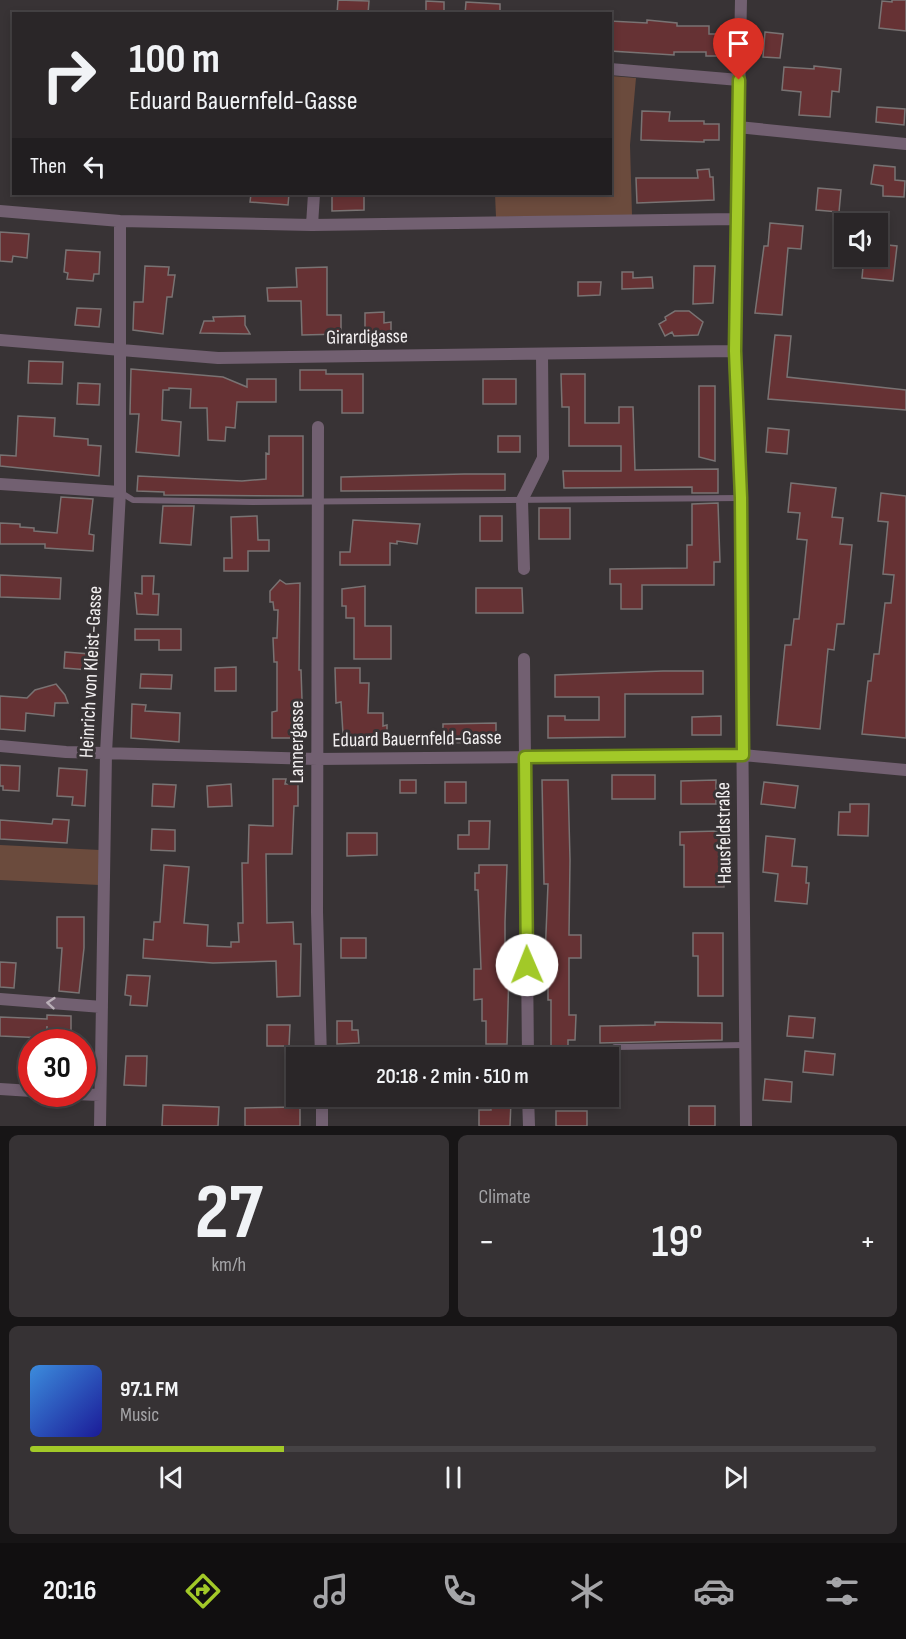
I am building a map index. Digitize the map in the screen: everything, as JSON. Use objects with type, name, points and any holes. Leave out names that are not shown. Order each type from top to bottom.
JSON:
[{"type":"street","name":"Hausfeldstraße","points":[[741,0],[735,219],[735,351],[741,498],[746,1126]]},
{"type":"street","points":[[612,69],[739,80]]},
{"type":"street","points":[[738,128],[906,144]]},
{"type":"street","points":[[312,225],[314,195]]},
{"type":"street","points":[[0,211],[120,221],[312,225],[735,219]]},
{"type":"street","name":"Heinrich von Kleist-Gasse","points":[[100,1126],[106,753],[120,492],[120,221]]},
{"type":"street","name":"Girardigasse","points":[[0,340],[218,358],[735,351]]},
{"type":"street","points":[[524,569],[522,500],[543,458],[542,355]]},
{"type":"street","name":"Lannergasse","points":[[318,427],[317,759],[321,1047]]},
{"type":"street","points":[[0,484],[120,492]]},
{"type":"street","points":[[524,659],[528,1047]]},
{"type":"street","name":"Eduard Bauernfeld-Gasse","points":[[0,746],[66,752],[317,759],[743,755],[906,770]]},
{"type":"street","points":[[0,999],[102,1007]]},
{"type":"street","points":[[0,1089],[18,1090]]},
{"type":"street","points":[[96,1095],[100,1095]]},
{"type":"street","points":[[322,1107],[322,1126]]},
{"type":"street","points":[[528,1107],[529,1126]]},
{"type":"lane","points":[[120,492],[133,500],[318,502],[741,498]]},
{"type":"lane","points":[[615,1047],[746,1046]]},
{"type":"shaded area","points":[[612,76],[636,78],[630,145],[632,215],[496,217],[495,195],[612,195]]},
{"type":"shaded area","points":[[0,845],[100,850],[99,885],[0,880]]},
{"type":"building","points":[[338,0],[369,1],[368,12],[337,12]]},
{"type":"building","points":[[892,0],[906,0],[906,31],[879,28],[882,1],[892,2]]},
{"type":"building","points":[[426,1],[444,2],[444,12],[426,12]]},
{"type":"building","points":[[466,2],[500,4],[500,12],[465,12]]},
{"type":"building","points":[[647,20],[677,23],[677,26],[709,26],[709,34],[719,34],[718,56],[706,56],[706,52],[674,52],[674,55],[612,51],[612,21],[647,23]]},
{"type":"building","points":[[765,32],[783,34],[780,58],[763,57]]},
{"type":"building","points":[[814,66],[841,69],[839,92],[832,91],[830,117],[799,115],[801,92],[782,90],[784,67],[814,69]]},
{"type":"building","points":[[877,107],[905,109],[904,125],[876,122]]},
{"type":"building","points":[[642,111],[670,112],[669,121],[704,121],[704,124],[719,124],[719,140],[704,140],[704,142],[641,140]]},
{"type":"building","points":[[874,165],[895,167],[895,180],[905,181],[904,197],[883,196],[883,186],[871,184]]},
{"type":"building","points":[[709,169],[710,177],[713,177],[714,200],[637,203],[636,178],[698,178],[697,170]]},
{"type":"building","points":[[818,188],[841,190],[839,212],[816,210]]},
{"type":"building","points":[[251,195],[289,195],[288,205],[250,202]]},
{"type":"building","points":[[332,195],[364,195],[364,210],[332,211]]},
{"type":"building","points":[[770,223],[803,226],[801,249],[788,248],[782,315],[755,313],[764,246],[768,246]]},
{"type":"building","points":[[0,232],[29,234],[27,258],[13,256],[12,262],[0,261]]},
{"type":"building","points":[[888,245],[897,246],[893,281],[862,278],[863,267],[888,267]]},
{"type":"building","points":[[66,250],[100,252],[99,274],[94,274],[93,281],[67,279],[68,273],[64,272]]},
{"type":"building","points":[[145,266],[169,267],[168,275],[175,275],[172,297],[167,297],[163,334],[133,330],[134,302],[143,302]]},
{"type":"building","points":[[694,266],[715,266],[713,303],[693,304]]},
{"type":"building","points":[[327,267],[327,315],[341,315],[341,334],[302,335],[301,301],[268,301],[267,288],[297,287],[296,268]]},
{"type":"building","points":[[622,272],[633,272],[633,278],[652,277],[653,288],[622,289]]},
{"type":"building","points":[[578,282],[601,282],[600,295],[578,296]]},
{"type":"building","points":[[77,308],[101,309],[99,327],[75,325]]},
{"type":"building","points":[[675,311],[689,311],[703,322],[698,335],[674,336],[672,332],[665,336],[659,324]]},
{"type":"building","points":[[384,312],[384,323],[391,322],[391,334],[365,335],[365,313]]},
{"type":"building","points":[[245,316],[245,325],[250,334],[200,333],[204,321],[214,321],[213,317]]},
{"type":"building","points":[[775,335],[791,336],[787,377],[906,390],[906,410],[768,399]]},
{"type":"building","points":[[29,361],[63,362],[62,384],[28,383]]},
{"type":"building","points":[[131,369],[223,377],[247,387],[247,379],[276,379],[276,402],[237,402],[235,428],[226,427],[225,441],[208,440],[207,408],[190,408],[191,389],[163,390],[162,420],[181,422],[179,456],[136,452],[139,414],[130,414]]},
{"type":"building","points":[[300,370],[326,370],[326,374],[363,374],[363,413],[342,413],[342,390],[300,390]]},
{"type":"building","points":[[561,374],[585,374],[585,423],[619,423],[619,407],[633,407],[635,470],[718,469],[718,493],[692,493],[692,487],[564,488],[563,471],[621,471],[621,446],[569,446],[569,407],[562,407]]},
{"type":"building","points":[[483,379],[516,379],[516,404],[483,404]]},
{"type":"building","points":[[78,383],[100,384],[99,405],[77,404]]},
{"type":"building","points":[[699,386],[715,386],[715,461],[699,457]]},
{"type":"building","points":[[18,416],[55,418],[54,436],[88,439],[88,445],[101,446],[99,476],[0,466],[0,455],[16,456]]},
{"type":"building","points":[[768,428],[789,430],[787,454],[766,452]]},
{"type":"building","points":[[269,436],[303,436],[303,496],[164,495],[164,492],[137,491],[138,476],[242,481],[266,479],[266,453],[269,454]]},
{"type":"building","points":[[498,436],[520,436],[520,452],[498,452]]},
{"type":"building","points":[[505,474],[505,490],[341,491],[341,477]]},
{"type":"building","points":[[791,483],[836,488],[832,517],[843,518],[840,544],[852,545],[844,624],[837,624],[834,650],[828,649],[820,729],[777,725],[785,645],[791,645],[794,619],[799,619],[807,540],[797,539],[800,513],[788,512]]},
{"type":"building","points":[[881,493],[906,496],[906,738],[862,734],[868,681],[871,681],[874,654],[879,654],[885,603],[891,603],[894,575],[883,574],[888,522],[878,521]]},
{"type":"building","points":[[61,497],[93,499],[89,534],[94,535],[93,551],[45,548],[45,544],[0,544],[0,523],[20,524],[20,527],[34,528],[34,531],[57,533]]},
{"type":"building","points":[[718,503],[720,562],[714,562],[714,585],[642,585],[642,609],[621,609],[621,584],[610,584],[610,569],[687,568],[687,545],[692,545],[692,504]]},
{"type":"building","points":[[163,506],[194,506],[191,545],[160,543]]},
{"type":"building","points":[[539,508],[570,508],[570,539],[539,539]]},
{"type":"building","points":[[257,516],[258,540],[269,540],[269,551],[248,551],[248,571],[224,571],[224,558],[232,558],[231,517]]},
{"type":"building","points":[[480,516],[502,516],[502,541],[480,541]]},
{"type":"building","points":[[353,520],[420,524],[417,544],[397,541],[397,544],[390,543],[390,565],[340,565],[340,552],[350,552]]},
{"type":"building","points":[[0,575],[61,578],[60,599],[0,597]]},
{"type":"building","points":[[142,576],[154,576],[153,594],[159,594],[158,615],[137,614],[135,593],[142,594]]},
{"type":"building","points":[[280,580],[286,584],[300,583],[299,670],[301,670],[302,700],[297,700],[298,738],[272,738],[272,712],[277,711],[277,662],[274,662],[273,638],[277,638],[278,610],[274,610],[273,602],[270,602],[270,591]]},
{"type":"building","points":[[365,586],[365,626],[391,626],[391,659],[354,659],[354,618],[346,618],[346,606],[342,606],[342,589]]},
{"type":"building","points":[[476,588],[522,588],[523,613],[476,613]]},
{"type":"building","points":[[135,629],[181,629],[181,650],[159,650],[159,640],[135,640]]},
{"type":"building","points":[[65,652],[90,654],[89,670],[64,668]]},
{"type":"building","points":[[236,667],[236,691],[215,691],[215,668]]},
{"type":"building","points":[[335,668],[360,668],[360,683],[369,683],[368,713],[383,713],[383,726],[387,725],[387,738],[379,739],[379,742],[350,742],[350,734],[343,734],[341,702],[336,703]]},
{"type":"building","points":[[703,671],[703,694],[625,694],[625,737],[548,738],[548,716],[565,716],[565,720],[599,720],[599,697],[555,697],[555,675]]},
{"type":"building","points":[[141,674],[172,675],[171,689],[140,688]]},
{"type":"building","points":[[56,684],[68,703],[55,703],[54,716],[26,713],[25,731],[0,729],[0,696],[27,698],[35,690]]},
{"type":"building","points":[[132,704],[146,705],[145,711],[180,713],[179,742],[131,738]]},
{"type":"building","points":[[721,716],[721,735],[692,735],[692,717]]},
{"type":"building","points":[[496,723],[496,742],[443,743],[443,724]]},
{"type":"building","points":[[0,765],[20,766],[19,791],[3,790],[3,786],[0,786]]},
{"type":"building","points":[[59,768],[87,770],[85,806],[72,805],[73,797],[57,796]]},
{"type":"building","points":[[612,775],[655,775],[655,799],[612,799]]},
{"type":"building","points":[[273,779],[286,779],[285,784],[298,784],[298,806],[294,806],[292,854],[266,854],[267,923],[293,922],[294,944],[301,944],[300,996],[277,997],[276,961],[213,963],[143,958],[144,939],[153,940],[154,922],[160,922],[164,865],[189,867],[184,923],[208,925],[207,946],[231,947],[231,942],[239,942],[238,923],[243,923],[242,863],[248,863],[249,825],[273,826]]},
{"type":"building","points":[[400,780],[416,780],[416,793],[400,793]]},
{"type":"building","points":[[542,780],[568,780],[569,935],[581,935],[581,958],[569,958],[569,1015],[576,1015],[575,1040],[568,1040],[568,1047],[551,1047],[551,1000],[548,1000],[548,958],[545,958],[548,884],[544,884]]},
{"type":"building","points":[[716,780],[716,804],[681,804],[681,781]]},
{"type":"building","points":[[445,782],[466,782],[466,803],[445,803]]},
{"type":"building","points":[[764,782],[798,786],[795,808],[761,804]]},
{"type":"building","points":[[153,784],[176,785],[174,807],[152,806]]},
{"type":"building","points":[[231,784],[232,806],[208,807],[207,786]]},
{"type":"building","points":[[850,804],[869,804],[868,836],[838,835],[839,812],[850,812]]},
{"type":"building","points":[[53,819],[69,820],[67,843],[0,839],[0,820],[52,824]]},
{"type":"building","points":[[469,821],[490,821],[489,849],[458,849],[458,835],[469,835]]},
{"type":"building","points":[[152,829],[175,830],[175,851],[151,850]]},
{"type":"building","points":[[719,831],[719,860],[724,860],[724,887],[684,887],[684,845],[680,845],[680,832]]},
{"type":"building","points":[[347,833],[377,833],[377,855],[347,856]]},
{"type":"building","points":[[766,836],[795,839],[792,866],[807,867],[806,883],[809,883],[807,904],[775,901],[778,874],[763,872]]},
{"type":"building","points":[[479,865],[507,865],[505,969],[509,969],[507,1044],[486,1044],[486,1021],[482,1021],[482,999],[474,1000],[474,969],[481,969],[478,890],[475,890],[475,873],[479,873]]},
{"type":"building","points":[[57,917],[84,917],[84,948],[79,993],[59,991],[62,948],[57,948]]},
{"type":"building","points":[[693,933],[723,933],[723,996],[698,996],[698,956],[693,956]]},
{"type":"building","points":[[341,938],[366,938],[366,958],[341,958]]},
{"type":"building","points":[[0,962],[16,963],[14,988],[0,987]]},
{"type":"building","points":[[127,975],[150,976],[147,1006],[130,1005],[131,996],[125,995]]},
{"type":"building","points":[[47,1015],[71,1016],[71,1029],[47,1029],[47,1026],[47,1029],[18,1029],[18,1037],[0,1036],[0,1017],[47,1019]]},
{"type":"building","points":[[789,1016],[815,1018],[813,1038],[787,1036]]},
{"type":"building","points":[[337,1021],[352,1021],[352,1030],[358,1030],[359,1043],[337,1044]]},
{"type":"building","points":[[655,1022],[722,1023],[722,1040],[600,1043],[600,1026],[655,1025]]},
{"type":"building","points":[[267,1025],[290,1025],[289,1046],[267,1046]]},
{"type":"building","points":[[805,1051],[835,1054],[833,1075],[803,1072]]},
{"type":"building","points":[[126,1056],[147,1056],[146,1086],[124,1085]]},
{"type":"building","points":[[765,1079],[792,1082],[791,1102],[763,1100]]},
{"type":"building","points":[[163,1105],[219,1107],[218,1126],[162,1126]]},
{"type":"building","points":[[689,1106],[715,1106],[715,1126],[689,1126]]},
{"type":"building","points":[[300,1107],[300,1126],[245,1126],[245,1108]]},
{"type":"building","points":[[491,1107],[511,1107],[510,1126],[479,1126],[479,1110],[491,1110]]},
{"type":"building","points":[[556,1111],[587,1111],[587,1126],[556,1126]]},
{"type":"route","points":[[527,965],[525,757],[743,755],[741,498],[735,351],[735,219],[739,80]]}]
